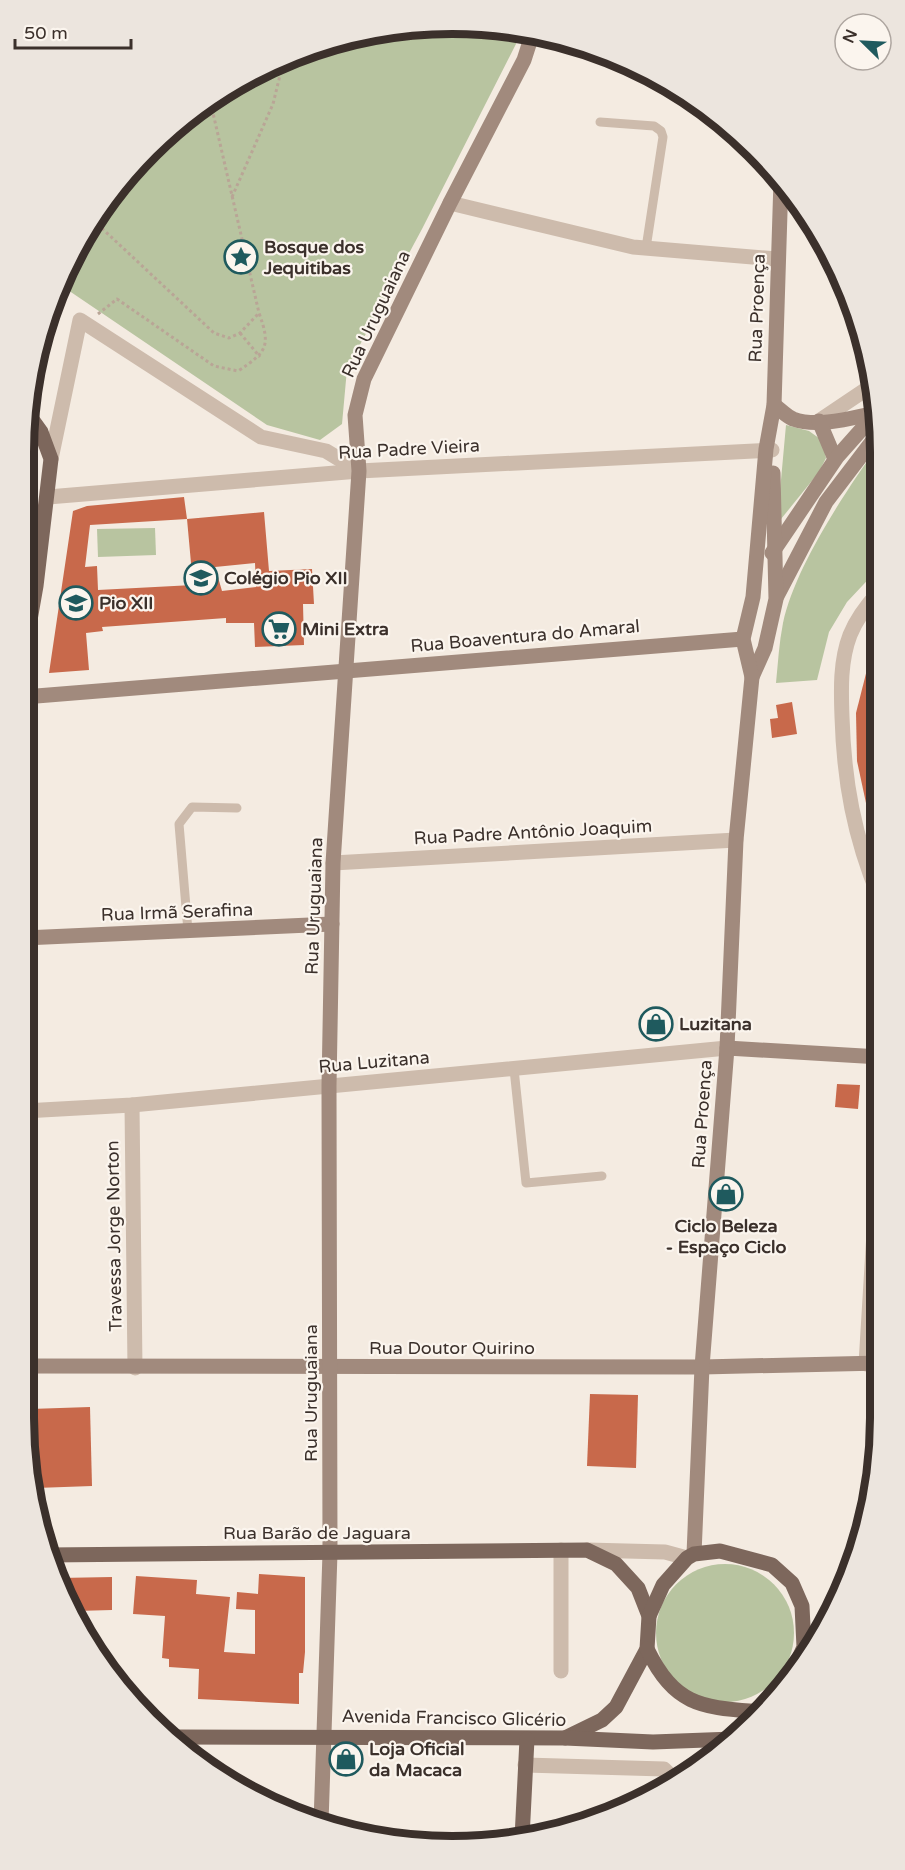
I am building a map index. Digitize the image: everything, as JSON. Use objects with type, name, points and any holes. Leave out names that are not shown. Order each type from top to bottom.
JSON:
[{"type":"main road","name":"Rua Uruguaiana","points":[[321,1814],[330,1553],[329,1086],[333,862],[348,670],[359,471],[355,415],[364,379],[450,203],[524,60],[530,42]]},
{"type":"main road","name":"Rua Proença","points":[[753,597],[774,405],[780,193]]},
{"type":"main road","points":[[774,405],[794,419],[819,421],[869,413]]},
{"type":"main road","points":[[773,551],[836,459],[869,420]]},
{"type":"main road","points":[[819,421],[836,459]]},
{"type":"main road","points":[[34,589],[48,497],[51,459],[41,432],[35,424]]},
{"type":"main road","points":[[776,599],[826,502],[870,444]]},
{"type":"main road","name":"Rua Proença","points":[[690,1556],[727,1048],[736,840],[752,677],[765,648],[776,599],[769,445]]},
{"type":"main road","name":"Rua Proença","points":[[752,677],[743,639],[753,597],[765,563],[773,551]]},
{"type":"main road","name":"Rua Boaventura do Amaral","points":[[34,696],[743,639]]},
{"type":"main road","name":"Rua Irmã Serafina","points":[[34,938],[332,924]]},
{"type":"main road","points":[[727,1048],[870,1056]]},
{"type":"main road","name":"Rua Doutor Quirino","points":[[34,1366],[330,1368],[870,1364]]},
{"type":"main road","points":[[565,1738],[602,1720],[616,1707],[647,1649],[648,1616],[645,1600],[629,1576],[616,1564],[588,1550]]},
{"type":"main road","name":"Rua Barão de Jaguara","points":[[58,1555],[588,1550]]},
{"type":"main road","points":[[648,1616],[663,1585],[690,1556],[720,1551],[772,1565],[792,1582],[802,1606],[805,1625],[804,1643]]},
{"type":"main road","points":[[647,1649],[663,1677],[686,1698],[700,1706],[750,1711]]},
{"type":"main road","name":"Avenida Francisco Glicério","points":[[183,1737],[565,1738],[652,1742],[719,1740]]},
{"type":"main road","points":[[522,1829],[527,1739]]},
{"type":"street","points":[[450,203],[633,247],[777,259]]},
{"type":"street","points":[[51,459],[80,320],[261,437],[326,451],[359,471]]},
{"type":"street","points":[[819,421],[865,390]]},
{"type":"street","name":"Rua Padre Vieira","points":[[48,497],[359,471],[769,445]]},
{"type":"street","points":[[870,603],[850,634],[843,659],[841,687],[844,770],[853,822],[870,871]]},
{"type":"street","name":"Rua Padre Antônio Joaquim","points":[[333,862],[736,840]]},
{"type":"street","name":"Rua Luzitana","points":[[34,1110],[132,1105],[727,1048]]},
{"type":"street","name":"Travessa Jorge Norton","points":[[132,1105],[135,1368]]},
{"type":"street","points":[[561,1550],[561,1671]]},
{"type":"street","points":[[588,1550],[665,1552],[690,1556]]},
{"type":"street","points":[[525,1765],[664,1769],[670,1774]]},
{"type":"lane","points":[[600,122],[654,126],[661,131],[663,137],[646,248]]},
{"type":"lane","points":[[188,931],[179,824],[192,807],[237,807]]},
{"type":"lane","points":[[514,1069],[526,1183],[602,1176]]},
{"type":"path","points":[[232,197],[273,104],[281,72]]},
{"type":"path","points":[[100,310],[117,299],[214,366],[238,371],[260,357],[267,334],[259,313],[212,111]]},
{"type":"path","points":[[101,227],[214,333],[229,338],[240,333],[259,313]]},
{"type":"path","points":[[240,333],[260,357]]},
{"type":"green space","name":"Bosque dos Jequitibas","points":[[452,34],[518,40],[422,229],[347,369],[342,424],[320,440],[267,425],[68,290],[105,220],[138,177],[177,138],[220,105],[293,66],[344,49],[398,38]]},
{"type":"green space","points":[[786,425],[809,431],[823,441],[826,458],[819,472],[777,524]]},
{"type":"green space","points":[[870,457],[870,578],[847,602],[829,632],[817,680],[776,683],[783,623],[789,601],[809,555]]},
{"type":"green space","points":[[155,528],[156,555],[98,557],[97,529]]},
{"type":"green space","points":[[725,1564],[752,1569],[774,1584],[789,1606],[794,1633],[789,1660],[774,1682],[752,1697],[725,1702],[698,1697],[676,1682],[661,1660],[656,1633],[661,1606],[676,1584],[698,1569]]},
{"type":"building","points":[[184,497],[187,519],[264,512],[269,571],[312,569],[314,604],[303,604],[304,645],[255,647],[254,623],[226,623],[226,618],[102,627],[103,631],[86,633],[89,670],[49,673],[73,511],[87,506]],"holes":[[[187,519],[193,585],[98,590],[97,566],[85,567],[90,525]],[[255,563],[256,587],[222,591],[215,567]]]},
{"type":"building","points":[[870,658],[870,822],[857,761],[856,713]]},
{"type":"building","points":[[792,702],[797,734],[772,738],[770,719],[778,718],[776,705]]},
{"type":"building","points":[[837,1084],[860,1085],[858,1109],[835,1107]]},
{"type":"building","points":[[590,1394],[638,1395],[636,1468],[587,1466]]},
{"type":"building","points":[[90,1407],[92,1486],[41,1488],[35,1445],[34,1409]]},
{"type":"building","points":[[259,1574],[305,1577],[305,1652],[303,1673],[299,1673],[299,1704],[198,1699],[199,1669],[169,1667],[169,1659],[162,1658],[165,1616],[133,1614],[136,1576],[197,1580],[196,1594],[230,1597],[224,1652],[255,1654],[255,1610],[236,1609],[237,1592],[258,1594]]},
{"type":"building","points":[[112,1577],[112,1610],[83,1611],[66,1578]]},
{"type":"place","name":"Bosque dos Jequitibas","points":[[241,257]]},
{"type":"place","name":"Colégio Pio XII","points":[[201,578]]},
{"type":"place","name":"Pio XII","points":[[76,603]]},
{"type":"place","name":"Mini Extra","points":[[279,629]]},
{"type":"place","name":"Luzitana","points":[[656,1024]]},
{"type":"place","name":"Ciclo Beleza - Espaço Ciclo","points":[[726,1194]]},
{"type":"place","name":"Loja Oficial da Macaca","points":[[346,1759]]}]
